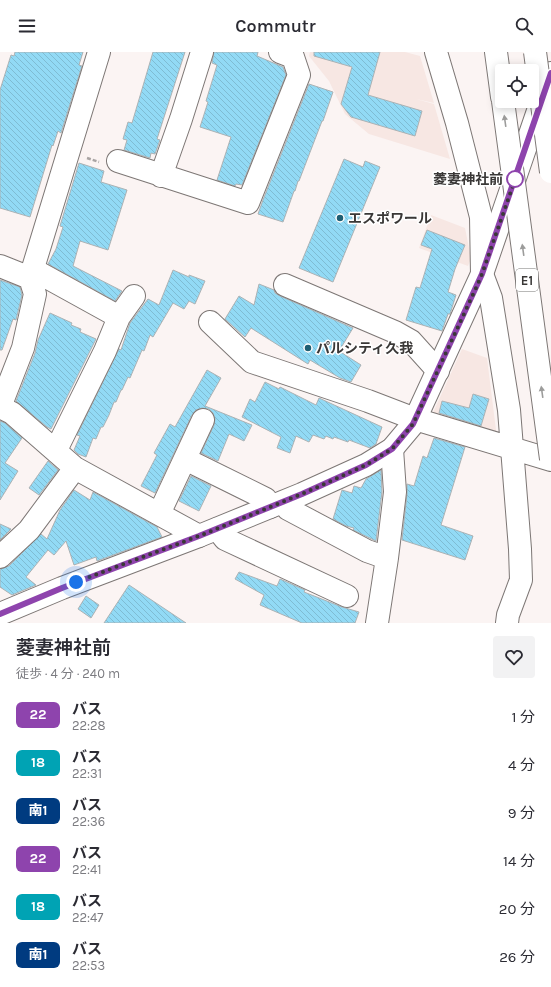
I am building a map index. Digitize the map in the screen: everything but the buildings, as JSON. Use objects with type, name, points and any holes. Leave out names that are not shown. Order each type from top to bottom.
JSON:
[{"type":"main road","points":[[99,52],[31,274],[35,294],[23,348],[0,407],[12,413],[75,468],[159,514],[225,539],[347,596]]},
{"type":"main road","points":[[161,176],[202,52]]},
{"type":"main road","points":[[118,161],[248,203],[299,75],[293,57],[280,52]]},
{"type":"main road","points":[[436,52],[457,123],[481,217],[482,274],[491,298],[509,410],[521,580],[508,615],[507,623]]},
{"type":"main road","points":[[496,52],[498,64]]},
{"type":"main road","points":[[535,52],[551,172]]},
{"type":"main road","points":[[0,614],[62,588],[208,533],[277,504],[366,465],[392,449],[413,424],[482,274],[551,73]]},
{"type":"main road","name":"E1","points":[[504,108],[551,459]]},
{"type":"main road","points":[[0,266],[31,274],[119,317]]},
{"type":"main road","points":[[284,285],[395,332],[410,341],[438,371]]},
{"type":"main road","points":[[56,450],[105,351],[119,317],[134,296]]},
{"type":"main road","points":[[210,322],[252,362],[368,401],[415,419],[551,459]]},
{"type":"main road","points":[[159,514],[203,420]]},
{"type":"main road","points":[[377,623],[387,558],[394,492],[392,449]]},
{"type":"main road","points":[[185,459],[288,509],[367,550],[387,558]]},
{"type":"main road","points":[[0,558],[29,530],[75,468]]},
{"type":"path","points":[[69,154],[116,166],[118,161]]},
{"type":"shaded area","points":[[310,52],[405,52],[420,56],[434,103],[416,99],[434,104],[450,159],[369,134],[345,114],[329,81],[309,56]]},
{"type":"shaded area","points":[[431,215],[465,228],[471,258],[468,266],[419,248]]},
{"type":"shaded area","points":[[462,349],[487,358],[497,438],[431,417]]},
{"type":"bus line","name":"22","points":[[0,614],[62,588],[199,536],[302,494],[366,465],[392,449],[413,424],[482,274],[551,73]]},
{"type":"place","name":"菱妻神社前","points":[[515,179]]},
{"type":"place","name":"エスポワール","points":[[340,218]]},
{"type":"place","name":"パルシティ久我","points":[[308,348]]},
{"type":"route","points":[[76,582],[199,536],[302,494],[366,465],[392,449],[413,424],[476,288],[517,174],[515,179]]}]
